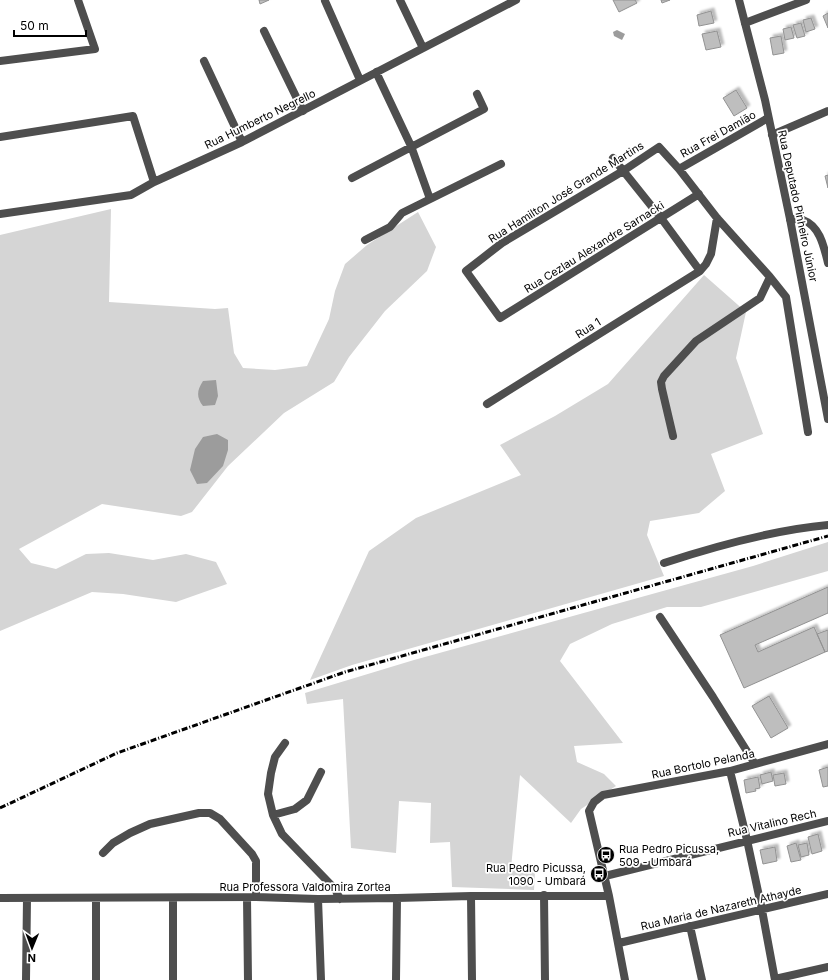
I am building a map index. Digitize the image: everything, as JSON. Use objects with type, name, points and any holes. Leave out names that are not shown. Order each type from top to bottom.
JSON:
[{"type":"street","points":[[0,61],[95,49],[78,0]]},
{"type":"street","points":[[400,0],[423,48]]},
{"type":"street","name":"Rua Humberto Negrello","points":[[0,214],[131,195],[154,182],[242,142],[516,0]]},
{"type":"street","name":"Rua Deputado Pinheiro Júnior","points":[[739,0],[772,135],[790,219],[828,419]]},
{"type":"street","points":[[745,23],[806,0]]},
{"type":"street","points":[[324,1],[360,80]]},
{"type":"street","points":[[264,31],[303,111]]},
{"type":"street","points":[[204,61],[242,142]]},
{"type":"street","points":[[376,72],[411,146],[430,199]]},
{"type":"street","points":[[352,178],[484,109],[477,94]]},
{"type":"street","points":[[772,135],[828,111]]},
{"type":"street","points":[[0,137],[133,116],[154,182]]},
{"type":"street","name":"Rua Frei Damião","points":[[679,169],[768,118]]},
{"type":"street","name":"Rua Hamilton José Grande Martins","points":[[500,318],[466,271],[502,243],[659,147],[679,169]]},
{"type":"street","points":[[613,158],[661,218],[700,271],[706,264],[711,254],[717,218]]},
{"type":"street","points":[[365,240],[390,227],[402,213],[501,164]]},
{"type":"street","points":[[679,169],[717,218],[786,297],[808,432]]},
{"type":"street","name":"Rua Cezlau Alexandre Sarnacki","points":[[500,318],[699,194]]},
{"type":"street","points":[[790,219],[803,220],[815,228],[823,245],[828,263]]},
{"type":"street","name":"Rua 1","points":[[487,404],[700,271]]},
{"type":"street","points":[[673,436],[662,389],[664,376],[696,341],[760,298],[770,277]]},
{"type":"street","points":[[664,563],[702,551],[780,532],[812,526],[828,525]]},
{"type":"street","points":[[660,617],[756,764]]},
{"type":"street","points":[[285,743],[275,757],[271,773],[268,794],[273,815],[282,834],[335,889],[340,899]]},
{"type":"street","name":"Rua Bortolo Pelanda","points":[[605,876],[589,811],[594,802],[603,795],[730,771],[828,744]]},
{"type":"street","points":[[730,771],[747,840],[775,979],[828,967]]},
{"type":"street","points":[[273,815],[295,809],[306,800],[321,772]]},
{"type":"street","points":[[103,853],[113,843],[150,824],[199,813],[210,813],[220,819],[252,854],[256,861],[256,897]]},
{"type":"street","name":"Rua Vitalino Rech","points":[[605,876],[828,821]]},
{"type":"street","points":[[605,876],[625,980]]},
{"type":"street","name":"Rua Maria de Nazareth Athayde","points":[[619,943],[828,894]]},
{"type":"street","points":[[544,895],[545,980]]},
{"type":"street","name":"Rua Professora Valdomira Zortea","points":[[0,898],[256,897],[340,899],[544,895],[610,896]]},
{"type":"street","points":[[471,896],[472,980]]},
{"type":"street","points":[[26,980],[27,898]]},
{"type":"street","points":[[96,898],[96,980]]},
{"type":"street","points":[[173,898],[173,980]]},
{"type":"street","points":[[247,898],[248,980]]},
{"type":"street","points":[[396,980],[397,898]]},
{"type":"street","points":[[318,899],[321,980]]},
{"type":"street","points":[[690,926],[702,980]]},
{"type":"shaded area","points":[[617,30],[625,34],[622,40],[614,36],[613,32]]},
{"type":"shaded area","points":[[111,209],[109,302],[215,309],[228,308],[234,353],[243,368],[275,370],[307,366],[329,319],[335,291],[345,264],[367,245],[418,212],[436,247],[427,271],[385,311],[349,357],[334,382],[284,413],[228,466],[192,512],[181,516],[102,504],[19,549],[31,563],[56,569],[86,554],[109,553],[153,560],[186,554],[216,562],[227,584],[176,602],[123,594],[92,592],[0,631],[0,235]]},
{"type":"shaded area","points":[[704,275],[746,312],[736,358],[763,434],[711,454],[725,491],[699,513],[650,521],[647,535],[664,576],[352,665],[310,680],[369,551],[416,518],[521,475],[500,445],[555,416],[608,384]]},
{"type":"shaded area","points":[[216,380],[218,396],[215,405],[203,406],[198,397],[201,384],[203,381]]},
{"type":"shaded area","points":[[217,434],[228,440],[228,450],[223,466],[207,483],[197,484],[190,470],[195,449],[203,437]]},
{"type":"shaded area","points":[[828,542],[828,571],[701,607],[667,607],[612,624],[570,644],[560,661],[623,743],[574,746],[577,762],[604,774],[616,786],[581,809],[571,823],[520,775],[511,868],[535,872],[534,890],[452,887],[450,842],[430,843],[431,803],[399,801],[396,853],[351,848],[343,699],[307,704],[305,693],[414,660],[753,566]]},
{"type":"building","points":[[259,0],[269,0],[260,4]]},
{"type":"building","points":[[613,0],[635,0],[637,3],[619,12]]},
{"type":"building","points":[[661,0],[670,0],[662,3]]},
{"type":"building","points":[[711,11],[714,23],[699,26],[697,15]]},
{"type":"building","points":[[828,13],[828,28],[823,16]]},
{"type":"building","points":[[811,18],[815,29],[806,32],[803,20]]},
{"type":"building","points":[[801,23],[805,36],[797,38],[793,25]]},
{"type":"building","points":[[791,27],[794,38],[785,40],[783,29]]},
{"type":"building","points":[[717,31],[721,47],[706,50],[702,34]]},
{"type":"building","points":[[781,36],[784,53],[773,55],[770,38]]},
{"type":"building","points":[[736,90],[747,108],[734,116],[723,98]]},
{"type":"building","points":[[828,175],[828,188],[825,176]]},
{"type":"building","points":[[828,587],[828,613],[755,645],[758,652],[814,627],[825,652],[744,688],[720,635]]},
{"type":"building","points":[[828,630],[828,651],[825,652],[817,634]]},
{"type":"building","points":[[769,696],[788,728],[771,738],[752,706]]},
{"type":"building","points":[[828,767],[828,786],[823,787],[819,770]]},
{"type":"building","points":[[771,772],[773,781],[762,784],[760,775]]},
{"type":"building","points":[[784,773],[786,784],[775,786],[773,775]]},
{"type":"building","points":[[758,777],[760,788],[755,789],[756,791],[746,793],[744,780]]},
{"type":"building","points":[[818,834],[822,851],[812,854],[808,837]]},
{"type":"building","points":[[796,843],[801,860],[791,862],[787,846]]},
{"type":"building","points":[[807,843],[809,855],[801,857],[798,845]]},
{"type":"building","points":[[775,847],[777,861],[763,864],[760,850]]},
{"type":"railway","points":[[0,808],[117,753],[345,672],[828,536]]},
{"type":"place","name":"Rua Pedro Picussa, 509 - Umbará","points":[[606,855]]},
{"type":"place","name":"Rua Pedro Picussa, 1090 - Umbará","points":[[599,874]]}]
